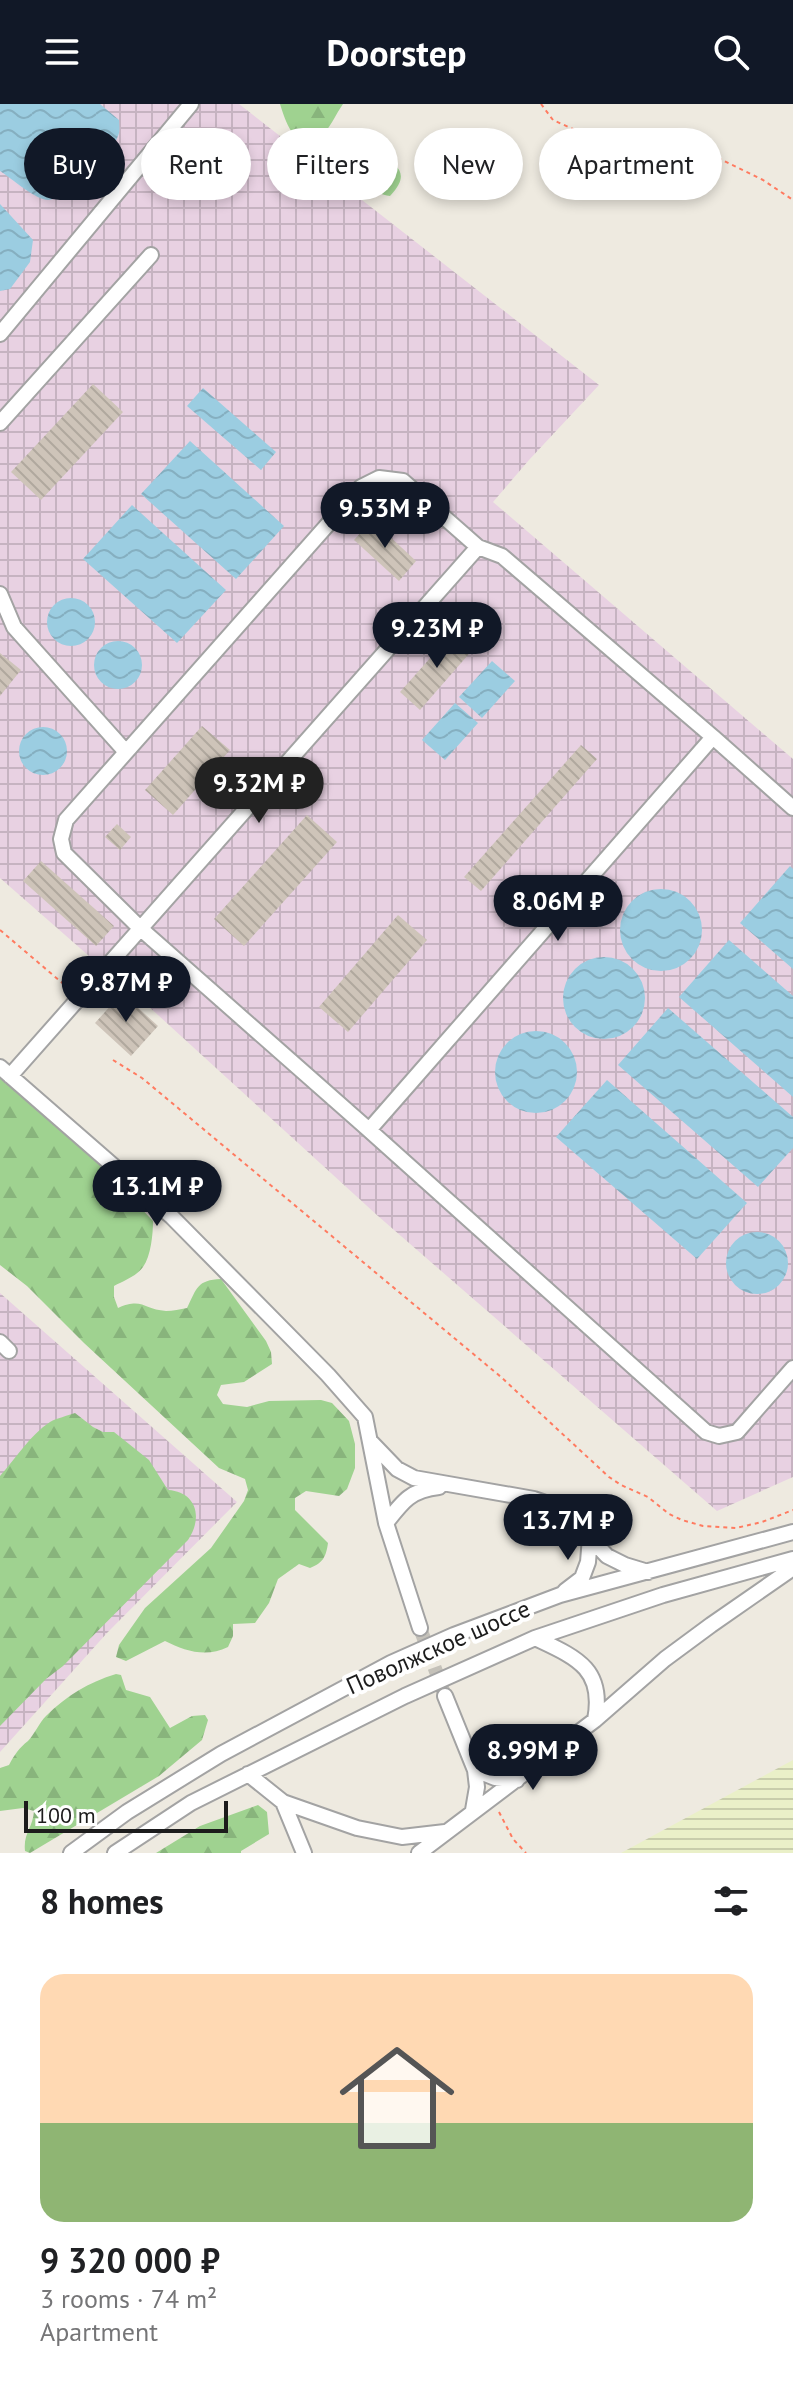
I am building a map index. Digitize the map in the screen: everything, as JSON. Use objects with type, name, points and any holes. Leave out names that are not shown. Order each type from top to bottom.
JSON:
[{"type":"street","points":[[0,334],[191,104]]},
{"type":"street","points":[[0,423],[151,255]]},
{"type":"street","points":[[793,808],[502,556],[478,547],[403,481],[379,478],[361,487],[66,820],[61,839],[64,853],[141,929],[706,1432],[719,1436],[737,1432],[793,1368]]},
{"type":"street","points":[[420,1628],[386,1523],[365,1417],[317,1363],[172,1217],[5,1071],[80,998],[478,547]]},
{"type":"street","points":[[0,594],[14,627],[126,752]]},
{"type":"street","points":[[369,1130],[713,737]]},
{"type":"street","points":[[372,1443],[397,1469],[414,1478],[534,1499],[557,1507],[607,1556],[648,1572]]},
{"type":"street","points":[[386,1523],[406,1498],[421,1489],[452,1485]]},
{"type":"street","name":"Поволжское шоссе","points":[[71,1853],[127,1812],[221,1754],[391,1663],[454,1635],[560,1595],[793,1532]]},
{"type":"street","points":[[560,1595],[582,1578],[588,1562],[590,1537]]},
{"type":"street","name":"Поволжское шоссе","points":[[115,1853],[191,1803],[405,1696],[535,1638],[663,1595],[793,1559]]},
{"type":"street","points":[[419,1853],[595,1720],[665,1659],[793,1568]]},
{"type":"street","points":[[535,1638],[577,1658],[595,1683],[598,1704],[595,1720]]},
{"type":"street","points":[[445,1696],[475,1770],[477,1787],[473,1810]]},
{"type":"street","points":[[475,1770],[495,1778],[517,1780]]},
{"type":"street","points":[[248,1774],[283,1802],[357,1828],[402,1837],[446,1832]]},
{"type":"street","points":[[283,1802],[304,1853]]},
{"type":"path","points":[[541,104],[553,120],[624,152],[716,157],[763,180],[793,200]]},
{"type":"path","points":[[0,930],[80,998]]},
{"type":"path","points":[[113,1060],[142,1078],[358,1257],[501,1377],[621,1485],[648,1497],[669,1514],[703,1526],[736,1528],[793,1510]]},
{"type":"path","points":[[492,1797],[513,1839],[526,1853]]},
{"type":"shaded area","points":[[0,104],[239,104],[270,128],[267,128],[267,200],[362,200],[599,385],[493,502],[793,759],[793,1477],[717,1511],[378,1216],[112,973],[0,878]]},
{"type":"shaded area","points":[[0,1293],[237,1502],[107,1633],[0,1752]]},
{"type":"green space","points":[[280,104],[343,104],[328,128],[290,128]]},
{"type":"green space","points":[[0,1074],[90,1155],[153,1221],[150,1251],[143,1267],[134,1276],[114,1286],[118,1308],[138,1304],[166,1311],[187,1308],[202,1283],[221,1279],[266,1341],[272,1364],[244,1382],[221,1385],[217,1395],[223,1404],[247,1407],[269,1401],[321,1400],[332,1403],[349,1421],[355,1444],[355,1468],[347,1489],[339,1496],[306,1491],[295,1498],[295,1510],[328,1543],[323,1559],[310,1568],[299,1564],[278,1579],[269,1603],[255,1623],[233,1624],[233,1636],[228,1647],[212,1652],[196,1652],[165,1641],[126,1661],[116,1657],[119,1645],[145,1608],[211,1548],[244,1501],[248,1490],[245,1479],[219,1468],[27,1286],[0,1265]]},
{"type":"green space","points":[[75,1413],[103,1432],[114,1432],[149,1460],[168,1490],[178,1492],[191,1501],[196,1515],[193,1532],[0,1726],[0,1476],[43,1427]]},
{"type":"green space","points":[[116,1674],[121,1675],[126,1690],[150,1697],[170,1728],[192,1716],[205,1715],[208,1720],[202,1740],[159,1776],[30,1853],[25,1851],[25,1840],[34,1811],[23,1808],[0,1811],[0,1768],[9,1765],[43,1719],[62,1702],[78,1690]]},
{"type":"green space","points":[[793,1760],[793,1853],[621,1853]]},
{"type":"green space","points":[[258,1805],[267,1812],[269,1834],[241,1853],[156,1853],[200,1826]]},
{"type":"water","points":[[0,104],[100,104],[119,120],[119,128],[24,128],[24,189],[0,171]]},
{"type":"water","points":[[0,204],[33,240],[30,262],[10,289],[0,291]]},
{"type":"water","points":[[203,388],[276,452],[261,470],[187,406]]},
{"type":"water","points":[[190,441],[284,526],[236,579],[141,494]]},
{"type":"water","points":[[132,505],[226,590],[177,643],[83,559]]},
{"type":"water","points":[[71,598],[88,605],[95,622],[88,639],[71,646],[54,639],[47,622],[54,605]]},
{"type":"water","points":[[118,641],[135,648],[142,665],[135,682],[118,689],[101,682],[94,665],[101,648]]},
{"type":"water","points":[[492,661],[515,681],[482,718],[459,697]]},
{"type":"water","points":[[455,703],[478,723],[445,760],[422,740]]},
{"type":"water","points":[[43,727],[60,734],[67,751],[60,768],[43,775],[26,768],[19,751],[26,734]]},
{"type":"water","points":[[790,866],[793,869],[793,969],[740,923]]},
{"type":"water","points":[[661,889],[677,892],[690,901],[699,914],[702,930],[699,946],[690,959],[677,968],[661,971],[645,968],[632,959],[623,946],[620,930],[623,914],[632,901],[645,892]]},
{"type":"water","points":[[729,940],[793,996],[793,1097],[679,997]]},
{"type":"water","points":[[604,957],[620,960],[633,969],[642,982],[645,998],[642,1014],[633,1027],[620,1036],[604,1039],[588,1036],[575,1027],[566,1014],[563,998],[566,982],[575,969],[588,960]]},
{"type":"water","points":[[668,1008],[793,1117],[793,1148],[758,1187],[618,1065]]},
{"type":"water","points":[[536,1031],[552,1034],[565,1043],[574,1056],[577,1072],[574,1088],[565,1101],[552,1110],[536,1113],[520,1110],[507,1101],[498,1088],[495,1072],[498,1056],[507,1043],[520,1034]]},
{"type":"water","points":[[607,1080],[747,1203],[697,1259],[556,1137]]},
{"type":"water","points":[[757,1232],[769,1234],[779,1241],[786,1251],[786,1275],[779,1285],[769,1292],[757,1294],[745,1292],[735,1285],[728,1275],[726,1263],[728,1251],[735,1241],[745,1234]]},
{"type":"building","points":[[93,384],[123,412],[41,500],[11,472]]},
{"type":"building","points":[[372,520],[416,561],[399,581],[354,540]]},
{"type":"building","points":[[455,630],[475,647],[420,710],[400,692]]},
{"type":"building","points":[[0,653],[21,670],[0,696]]},
{"type":"building","points":[[202,726],[230,750],[173,815],[145,790]]},
{"type":"building","points":[[581,745],[597,759],[481,891],[464,877]]},
{"type":"building","points":[[307,815],[337,842],[244,946],[214,919]]},
{"type":"building","points":[[117,824],[131,837],[120,850],[105,837]]},
{"type":"building","points":[[41,861],[114,926],[96,946],[23,881]]},
{"type":"building","points":[[398,915],[427,940],[348,1032],[319,1007]]},
{"type":"building","points":[[122,993],[158,1026],[131,1056],[95,1023]]},
{"type":"tunnel","points":[[420,1628],[445,1696]]}]
